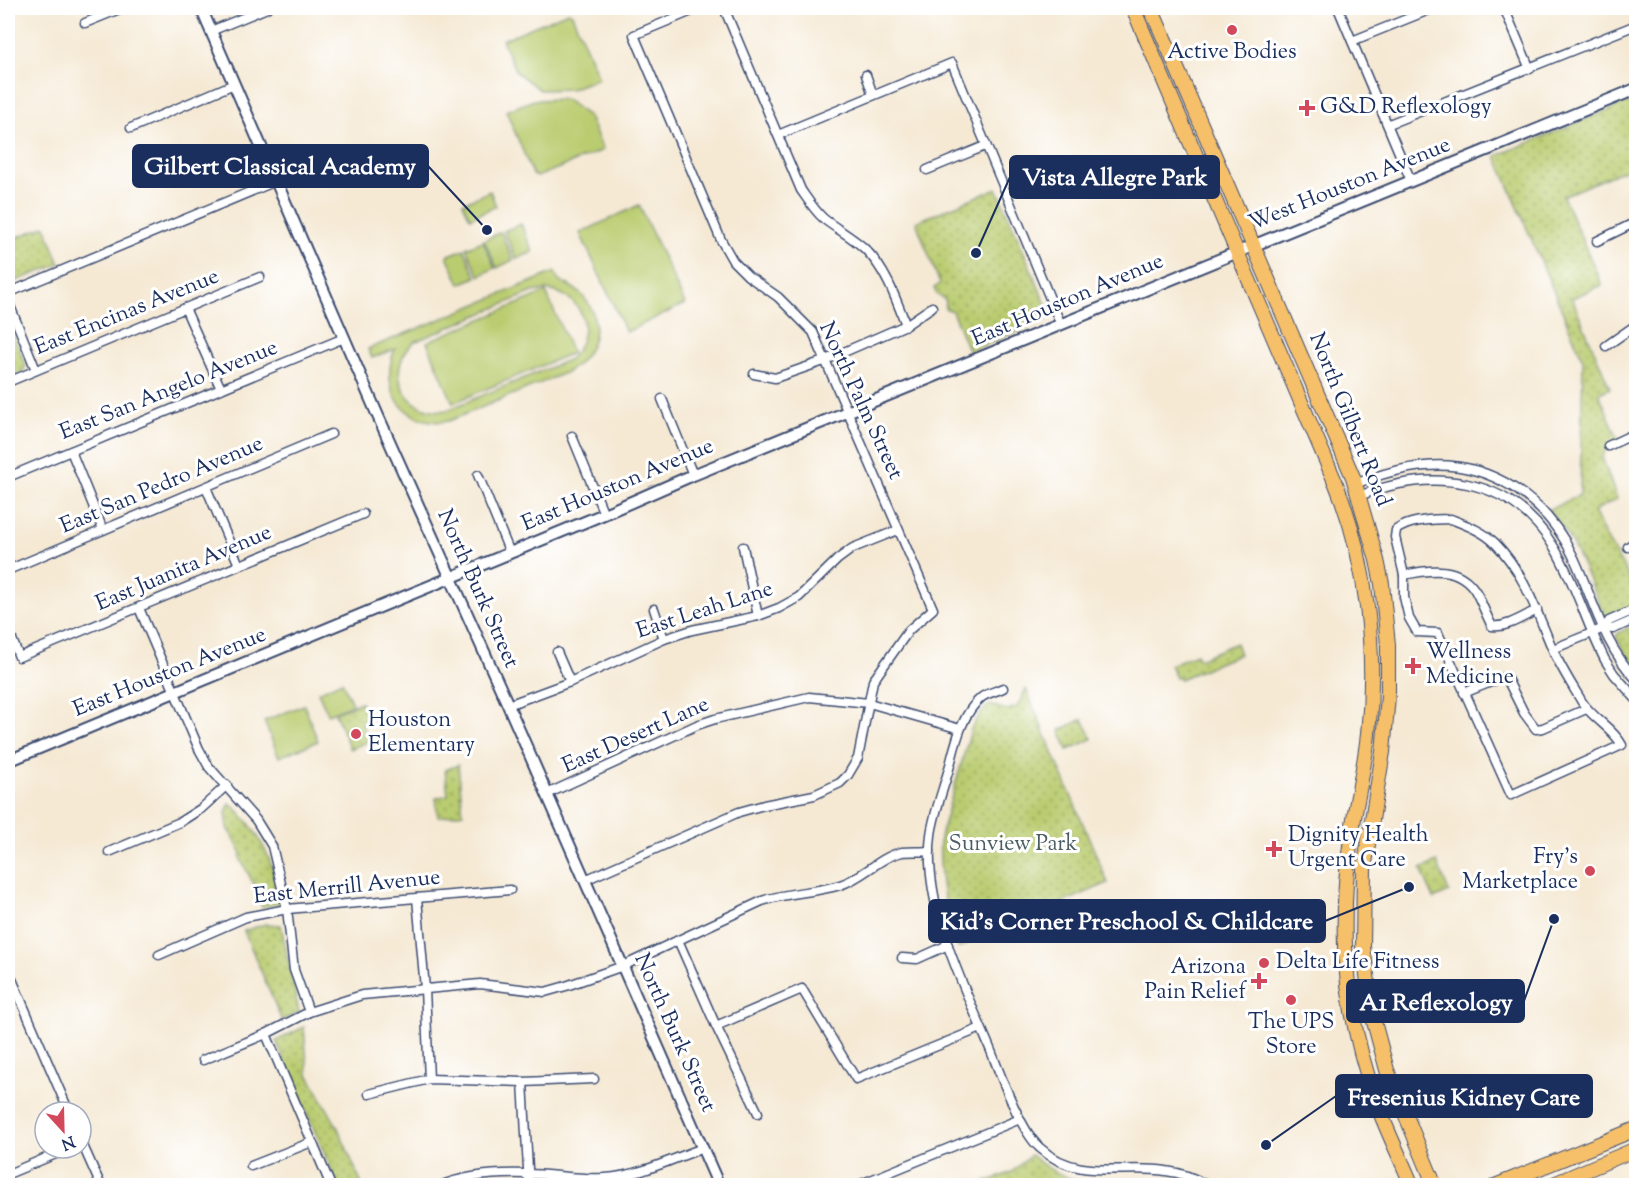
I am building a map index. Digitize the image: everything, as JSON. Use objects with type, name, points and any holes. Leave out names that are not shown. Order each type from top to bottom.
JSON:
[{"type":"main road","name":"North Gilbert Road","points":[[1134,8],[1357,490],[1370,530],[1382,584],[1389,662],[1385,732],[1367,843],[1363,893],[1363,947],[1373,1018],[1387,1070],[1435,1185]]},
{"type":"main road","name":"North Gilbert Road","points":[[1151,8],[1339,492],[1354,539],[1366,599],[1370,634],[1371,693],[1368,735],[1350,844],[1345,899],[1346,954],[1355,1020],[1375,1097],[1412,1185]]},
{"type":"main road","points":[[1355,1020],[1373,1018]]},
{"type":"main road","points":[[1495,1185],[1636,1129]]},
{"type":"main road","points":[[1550,1185],[1636,1149]]},
{"type":"street","points":[[85,23],[122,8]]},
{"type":"street","name":"North Burk Street","points":[[201,8],[344,338],[719,1185]]},
{"type":"street","points":[[211,31],[267,8]]},
{"type":"street","name":"North Palm Street","points":[[699,8],[634,35],[721,240],[733,261],[748,276],[778,297],[813,332],[933,609],[909,630],[873,681],[869,703]]},
{"type":"street","points":[[724,8],[801,190],[811,206],[866,250],[883,273],[896,297],[906,325]]},
{"type":"street","points":[[1338,8],[1412,181]]},
{"type":"street","points":[[1352,41],[1434,8]]},
{"type":"street","points":[[1504,8],[1530,69]]},
{"type":"street","points":[[1389,124],[1636,26]]},
{"type":"street","points":[[778,135],[952,63],[1061,325]]},
{"type":"street","points":[[866,75],[873,96]]},
{"type":"street","points":[[131,128],[234,84]]},
{"type":"street","name":"West Houston Avenue","points":[[1245,248],[1636,89]]},
{"type":"street","points":[[927,170],[986,146]]},
{"type":"street","points":[[8,292],[276,181]]},
{"type":"street","points":[[1598,241],[1636,222]]},
{"type":"street","name":"East Houston Avenue","points":[[8,760],[1245,248]]},
{"type":"street","name":"East Encinas Avenue","points":[[8,382],[260,277]]},
{"type":"street","points":[[8,301],[36,370]]},
{"type":"street","points":[[754,374],[776,378],[825,360],[906,325],[932,307]]},
{"type":"street","points":[[185,308],[221,389]]},
{"type":"street","points":[[1606,346],[1636,325]]},
{"type":"street","name":"East San Angelo Avenue","points":[[8,477],[344,338]]},
{"type":"street","points":[[662,399],[693,475]]},
{"type":"street","points":[[1608,446],[1636,433]]},
{"type":"street","name":"East San Pedro Avenue","points":[[8,570],[331,434]]},
{"type":"street","points":[[572,436],[604,514]]},
{"type":"street","points":[[70,451],[103,530]]},
{"type":"street","points":[[1357,490],[1397,470],[1435,465],[1468,469],[1493,477],[1517,489],[1541,509],[1561,533],[1575,559],[1604,628],[1623,664],[1636,679]]},
{"type":"street","points":[[478,475],[510,553]]},
{"type":"street","points":[[1357,490],[1429,479],[1462,481],[1489,489],[1527,516],[1553,546],[1592,633],[1614,674],[1636,699]]},
{"type":"street","points":[[206,487],[239,565]]},
{"type":"street","name":"East Juanita Avenue","points":[[8,629],[19,657],[363,514]]},
{"type":"street","points":[[1451,519],[1479,531],[1494,542],[1520,576],[1561,667],[1586,709],[1618,739],[1622,746],[1511,795],[1438,633],[1417,632],[1409,618],[1404,597],[1404,575],[1395,537],[1396,530],[1403,525],[1424,520],[1451,519]]},
{"type":"street","name":"East Leah Lane","points":[[508,705],[570,682],[664,639],[692,630],[758,616],[799,597],[838,559],[853,548],[898,530]]},
{"type":"street","points":[[1628,547],[1636,541]]},
{"type":"street","points":[[743,547],[758,616]]},
{"type":"street","points":[[1404,575],[1426,570],[1446,571],[1458,575],[1466,580],[1475,591],[1492,626],[1498,627],[1537,610]]},
{"type":"street","points":[[139,608],[199,749],[209,767],[256,820],[272,846],[287,909],[294,970],[309,1012]]},
{"type":"street","points":[[654,609],[664,639]]},
{"type":"street","points":[[1604,628],[1609,621],[1636,609]]},
{"type":"street","points":[[1553,649],[1604,628],[1613,629],[1636,619]]},
{"type":"street","points":[[557,652],[570,682]]},
{"type":"street","points":[[1464,693],[1501,678],[1508,679],[1524,713],[1536,729],[1586,709]]},
{"type":"street","points":[[1003,688],[983,696],[971,709],[960,729],[931,833],[930,869],[938,915],[981,1028],[1020,1119],[1039,1148],[1064,1164],[1094,1170],[1164,1170],[1195,1178],[1209,1185]]},
{"type":"street","name":"East Desert Lane","points":[[547,794],[697,725],[810,697],[869,703],[960,729]]},
{"type":"street","points":[[585,880],[739,812],[814,795],[840,783],[858,758],[869,703]]},
{"type":"street","points":[[109,852],[180,822],[202,808],[227,786]]},
{"type":"street","points":[[203,1060],[266,1034],[309,1012],[362,995],[480,984],[545,992],[623,966],[762,901],[782,894],[828,889],[853,881],[886,858],[902,852],[930,851]]},
{"type":"street","name":"East Merrill Avenue","points":[[159,955],[246,916],[287,909],[510,890]]},
{"type":"street","points":[[417,898],[425,989],[429,1079]]},
{"type":"street","points":[[678,940],[758,1113]]},
{"type":"street","points":[[902,958],[917,958],[948,945]]},
{"type":"street","points":[[8,970],[64,1100]]},
{"type":"street","points":[[716,1026],[801,989],[856,1079],[981,1028]]},
{"type":"street","points":[[266,1034],[331,1185]]},
{"type":"street","points":[[369,1094],[429,1079],[523,1082],[569,1082],[594,1079]]},
{"type":"street","points":[[523,1082],[529,1185]]},
{"type":"street","points":[[856,1185],[1020,1119]]},
{"type":"street","points":[[250,1166],[312,1142]]},
{"type":"street","points":[[440,1185],[452,1180],[494,1175],[527,1174],[581,1179],[608,1178],[634,1173],[703,1148]]},
{"type":"street","points":[[8,1174],[41,1160]]},
{"type":"street","points":[[89,1160],[101,1185]]},
{"type":"green space","points":[[568,12],[572,14],[599,78],[571,89],[540,90],[516,72],[502,40]]},
{"type":"green space","points":[[565,99],[589,117],[603,150],[537,177],[533,175],[506,111],[534,100]]},
{"type":"green space","points":[[1636,99],[1636,165],[1563,196],[1602,285],[1572,298],[1610,388],[1599,393],[1619,441],[1608,446],[1602,457],[1617,499],[1594,511],[1606,538],[1630,580],[1636,606],[1608,618],[1604,616],[1574,547],[1548,510],[1580,495],[1583,360],[1496,156]]},
{"type":"green space","points":[[997,188],[1049,312],[1049,318],[969,352],[952,311],[945,308],[946,301],[936,293],[934,288],[940,284],[916,222]]},
{"type":"green space","points":[[490,191],[496,206],[470,218],[463,203]]},
{"type":"green space","points":[[639,205],[685,304],[626,332],[580,233]]},
{"type":"green space","points":[[521,224],[533,252],[516,259],[504,231]]},
{"type":"green space","points":[[45,226],[60,264],[8,284],[8,241]]},
{"type":"green space","points":[[501,232],[513,260],[497,268],[484,240]]},
{"type":"green space","points":[[483,241],[495,268],[479,276],[466,248]]},
{"type":"green space","points":[[464,249],[476,277],[460,284],[447,256]]},
{"type":"green space","points":[[555,272],[559,281],[574,289],[585,299],[592,310],[595,324],[594,337],[589,350],[580,362],[567,372],[449,421],[419,418],[408,412],[399,403],[390,378],[395,349],[372,358],[368,349]],"holes":[[[546,290],[570,299],[577,307],[584,327],[577,350],[568,360],[447,410],[432,410],[420,406],[410,399],[403,389],[400,365],[405,353],[414,342],[533,292]]]},
{"type":"green space","points":[[546,292],[572,353],[453,403],[427,342]]},
{"type":"green space","points":[[8,321],[26,365],[23,372],[8,378]]},
{"type":"green space","points":[[1636,624],[1636,665],[1625,653],[1616,637],[1618,633]]},
{"type":"green space","points":[[1236,643],[1240,654],[1180,679],[1176,678],[1170,665],[1196,654],[1199,659]]},
{"type":"green space","points":[[342,681],[352,704],[328,714],[318,692]]},
{"type":"green space","name":"Sunview Park","points":[[1026,689],[1108,883],[958,948],[949,923],[943,893],[940,837],[972,727],[990,705],[1007,710],[1017,707]]},
{"type":"green space","points":[[361,702],[367,718],[362,724],[369,741],[350,749],[335,713]]},
{"type":"green space","points":[[304,705],[318,741],[279,757],[264,721]]},
{"type":"green space","points":[[1083,719],[1092,739],[1068,750],[1060,730]]},
{"type":"green space","points":[[458,765],[463,813],[438,817],[436,798],[448,795],[445,770]]},
{"type":"green space","points":[[230,803],[241,813],[265,849],[282,903],[262,907],[240,858],[241,852],[228,828],[226,812]]},
{"type":"green space","points":[[1437,862],[1449,892],[1434,899],[1421,869]]},
{"type":"green space","points":[[265,924],[281,925],[299,1012],[282,1021],[244,931]]},
{"type":"green space","points":[[304,1027],[308,1074],[338,1128],[362,1185],[338,1185],[276,1041]]},
{"type":"green space","points":[[1031,1155],[1063,1176],[1110,1185],[979,1185],[1012,1172]]},
{"type":"place","name":"Active Bodies","points":[[1232,30]]},
{"type":"place","name":"G&D Reflexology","points":[[1307,108]]},
{"type":"place","name":"Gilbert Classical Academy","points":[[487,230]]},
{"type":"place","name":"Vista Allegre Park","points":[[976,253]]},
{"type":"place","name":"Wellness Medicine","points":[[1413,666]]},
{"type":"place","name":"Houston Elementary","points":[[356,734]]},
{"type":"place","name":"Dignity Health Urgent Care","points":[[1274,849]]},
{"type":"place","name":"Fry's Marketplace","points":[[1590,871]]},
{"type":"place","name":"Kid's Corner Preschool & Childcare","points":[[1409,887]]},
{"type":"place","name":"A1 Reflexology","points":[[1554,919]]},
{"type":"place","name":"Delta Life Fitness","points":[[1264,963]]},
{"type":"place","name":"Arizona Pain Relief","points":[[1259,981]]},
{"type":"place","name":"The UPS Store","points":[[1291,1000]]},
{"type":"place","name":"Fresenius Kidney Care","points":[[1266,1145]]}]
